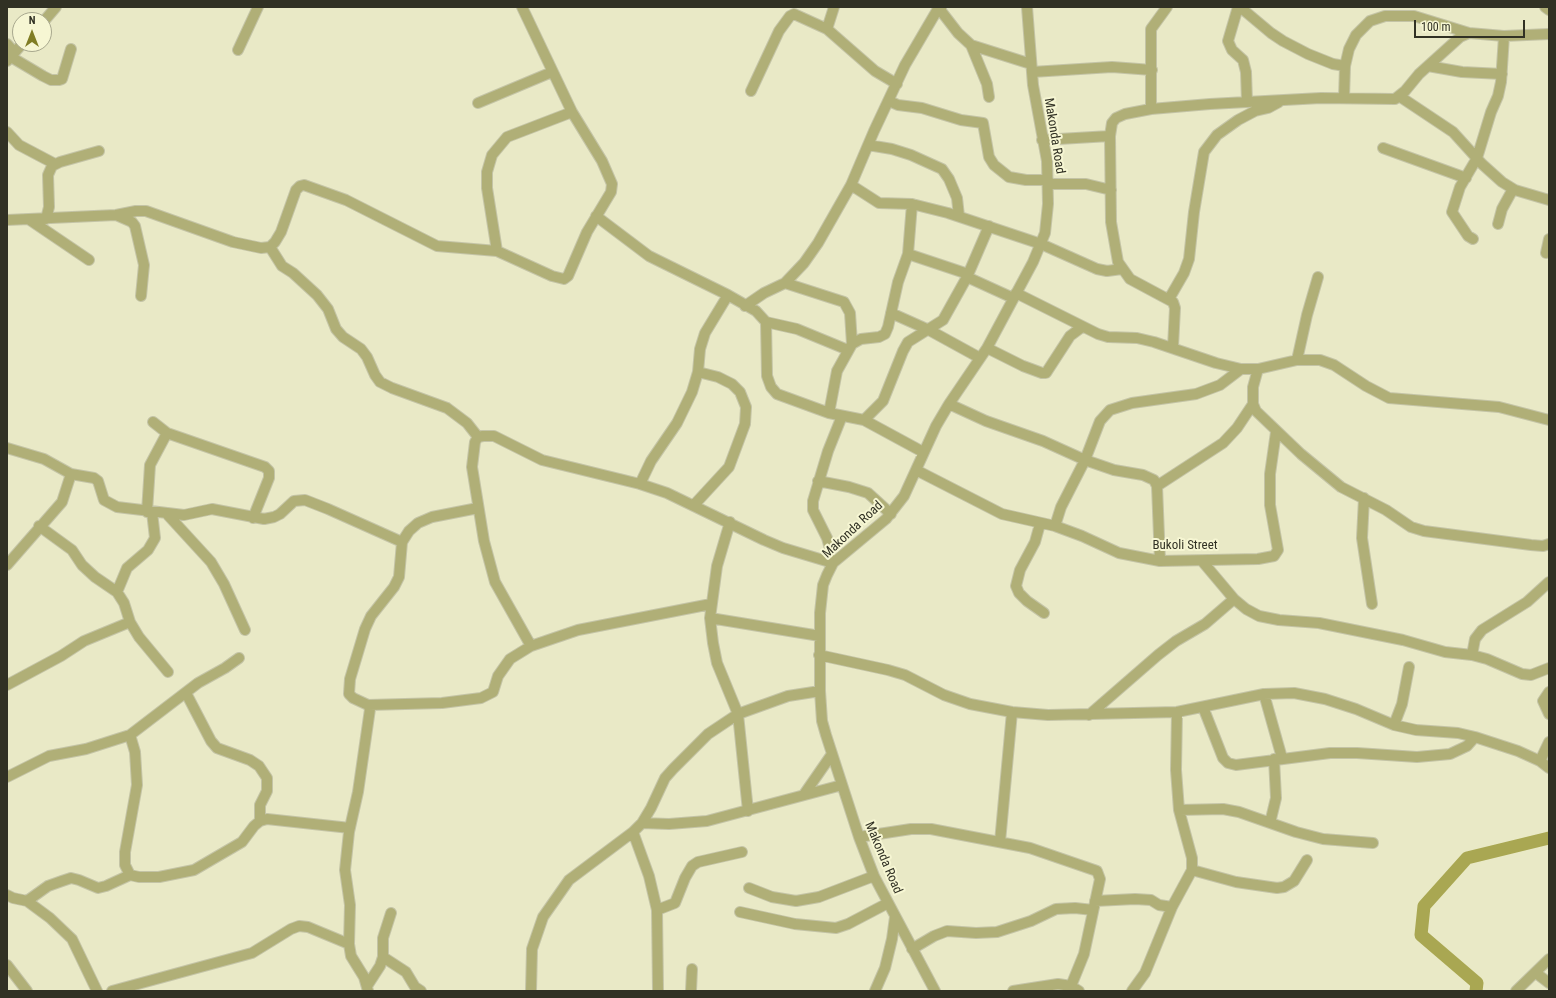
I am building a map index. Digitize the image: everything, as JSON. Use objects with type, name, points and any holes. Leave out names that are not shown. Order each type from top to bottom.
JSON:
[{"type":"street","points":[[238,50],[258,7]]},
{"type":"street","points":[[7,220],[116,215],[136,211],[146,211],[233,242],[261,248],[270,247],[281,232],[296,190],[300,186],[304,185],[358,206],[437,246],[497,251],[552,276],[564,279],[568,276],[596,216],[611,192],[612,184],[602,161],[572,112],[522,7]]},
{"type":"street","points":[[827,29],[834,7]]},
{"type":"street","points":[[940,7],[941,11],[958,33],[972,45],[1031,68],[1112,67],[1152,70]]},
{"type":"street","points":[[745,306],[785,283],[804,262],[818,243],[851,185],[868,145],[919,39],[940,7]]},
{"type":"street","name":"Makonda Road","points":[[935,991],[874,876],[858,836],[822,721],[819,655],[824,585],[831,562],[891,514],[904,496],[923,452],[948,404],[987,348],[1045,233],[1047,223],[1048,182],[1031,68],[1027,7]]},
{"type":"street","points":[[1151,109],[1151,29],[1167,7]]},
{"type":"street","points":[[1247,102],[1246,72],[1243,60],[1230,47],[1228,41],[1239,7],[1283,42],[1327,62],[1346,66]]},
{"type":"street","points":[[1545,7],[1549,10]]},
{"type":"street","points":[[751,91],[780,31],[790,16],[794,14],[827,29],[875,71],[897,84]]},
{"type":"street","points":[[1344,98],[1346,66],[1349,49],[1356,35],[1370,21],[1385,16],[1414,16],[1469,33],[1504,36],[1549,34]]},
{"type":"street","points":[[1173,347],[1175,308],[1173,302],[1142,287],[1130,279],[1122,269],[1113,233],[1110,136],[1112,123],[1116,118],[1125,114],[1151,109],[1247,102],[1344,98],[1395,99],[1460,37],[1469,33]]},
{"type":"street","points":[[1473,239],[1468,236],[1452,212],[1456,197],[1477,158],[1491,112],[1498,96],[1502,74],[1504,36]]},
{"type":"street","points":[[7,44],[11,57],[47,78],[59,80],[62,79],[71,49]]},
{"type":"street","points":[[972,45],[987,84],[989,97]]},
{"type":"street","points":[[1428,66],[1462,72],[1502,74]]},
{"type":"street","points":[[478,103],[552,72]]},
{"type":"street","points":[[1398,96],[1453,132],[1502,182],[1513,189],[1549,200]]},
{"type":"street","points":[[1169,299],[1184,273],[1189,259],[1192,226],[1204,152],[1217,135],[1238,120],[1255,111],[1268,108],[1280,100]]},
{"type":"street","points":[[889,101],[898,105],[922,108],[961,120],[983,122],[989,157],[994,166],[1009,177],[1026,180],[1086,184],[1111,190]]},
{"type":"street","points":[[497,251],[487,188],[487,172],[492,155],[507,137],[572,112]]},
{"type":"street","points":[[7,132],[19,145],[55,164]]},
{"type":"street","points":[[1042,140],[1110,136]]},
{"type":"street","points":[[868,145],[905,153],[942,169],[949,179],[957,198],[959,216]]},
{"type":"street","points":[[1383,148],[1466,178]]},
{"type":"street","points":[[46,219],[49,207],[48,175],[52,166],[99,151]]},
{"type":"street","points":[[851,185],[879,204],[912,204],[959,216],[1040,244],[1097,269],[1107,272],[1122,269]]},
{"type":"street","points":[[1498,224],[1502,209],[1513,189]]},
{"type":"street","points":[[829,412],[837,371],[850,347],[860,339],[879,337],[885,334],[888,327],[898,282],[908,254],[912,204]]},
{"type":"street","points":[[116,215],[128,220],[135,226],[144,265],[141,296]]},
{"type":"street","points":[[596,216],[649,256],[728,295],[756,311],[766,322],[797,329],[850,347]]},
{"type":"street","points":[[30,220],[88,260]]},
{"type":"street","points":[[864,420],[883,401],[908,342],[943,320],[968,276],[989,226]]},
{"type":"street","points":[[1546,253],[1549,239]]},
{"type":"street","points":[[270,247],[282,266],[317,295],[328,309],[336,329],[342,337],[361,349],[367,357],[374,376],[380,382],[447,408],[467,423],[478,437]]},
{"type":"street","points":[[908,254],[1015,295],[1082,327],[1108,337],[1137,338],[1173,347],[1216,363],[1241,369],[1258,369],[1297,360],[1320,360],[1334,365],[1366,386],[1389,398],[1499,407],[1549,420]]},
{"type":"street","points":[[1297,360],[1307,315],[1318,277]]},
{"type":"street","points":[[785,283],[844,302],[850,313],[850,347]]},
{"type":"street","points":[[640,484],[651,461],[677,423],[692,392],[698,372],[700,349],[704,333],[728,295]]},
{"type":"street","points":[[891,313],[929,330],[980,358]]},
{"type":"street","points":[[766,322],[767,376],[770,387],[777,394],[842,416],[864,420],[923,452]]},
{"type":"street","points":[[987,348],[1023,366],[1046,373],[1070,336],[1082,327]]},
{"type":"street","points":[[1055,526],[1072,482],[1084,460],[1100,421],[1110,410],[1132,403],[1196,394],[1220,385],[1241,369]]},
{"type":"street","points":[[1258,369],[1253,387],[1253,404],[1256,411],[1276,432],[1336,483],[1364,498],[1411,527],[1424,531],[1547,546]]},
{"type":"street","points":[[694,505],[729,467],[746,424],[746,407],[740,392],[732,384],[718,377],[698,372]]},
{"type":"street","points":[[948,404],[1007,429],[1043,441],[1084,460],[1114,470],[1143,475],[1154,480],[1157,486],[1160,561]]},
{"type":"street","points":[[1157,486],[1223,443],[1237,428],[1253,404]]},
{"type":"street","points":[[478,437],[494,436],[542,460],[640,484],[694,505],[783,548],[831,562],[827,538],[813,510],[813,501],[818,481],[842,416]]},
{"type":"street","points":[[153,422],[167,433],[265,467],[269,471],[269,478],[253,518]]},
{"type":"street","name":"Bukoli Street","points":[[916,470],[1002,514],[1040,524],[1055,526],[1082,536],[1119,553],[1160,561],[1258,559],[1274,556],[1278,550],[1270,505],[1270,474],[1276,432]]},
{"type":"street","points":[[117,592],[127,568],[148,550],[155,538],[150,512],[150,465],[167,433]]},
{"type":"street","points":[[478,437],[475,442],[472,467],[484,541],[495,582],[530,646]]},
{"type":"street","points":[[7,448],[44,459],[71,474],[94,478],[98,481],[102,496],[109,504],[167,514],[184,515],[212,510],[253,518],[274,517],[294,501],[304,500],[402,542]]},
{"type":"street","points":[[7,565],[39,526],[62,502],[71,474]]},
{"type":"street","points":[[818,481],[849,487],[868,493],[891,514]]},
{"type":"street","points":[[1364,498],[1362,538],[1372,604]]},
{"type":"street","points":[[478,508],[451,512],[418,523],[409,530],[402,542],[398,577],[394,587],[372,616],[365,629],[349,684],[349,694],[352,698],[368,705],[462,701],[482,698],[493,692],[498,676],[510,659],[530,646],[578,630],[711,604]]},
{"type":"street","points":[[167,514],[211,562],[224,584],[244,630]]},
{"type":"street","points":[[730,522],[717,566],[710,618],[717,662],[738,714],[748,811]]},
{"type":"street","points":[[1040,524],[1035,542],[1020,570],[1016,586],[1019,593],[1044,613]]},
{"type":"street","points":[[39,526],[72,550],[82,566],[94,578],[117,592],[124,603],[130,622],[139,637],[168,672]]},
{"type":"street","points":[[1202,561],[1234,599],[1246,609],[1259,616],[1273,619],[1319,623],[1403,640],[1435,649],[1472,655],[1487,659],[1522,674],[1530,674],[1549,668]]},
{"type":"street","points":[[1472,655],[1475,639],[1482,630],[1527,602],[1549,582]]},
{"type":"street","points":[[1089,715],[1158,655],[1176,641],[1205,624],[1234,599]]},
{"type":"street","points":[[710,618],[820,636]]},
{"type":"street","points":[[7,684],[61,656],[84,641],[130,622]]},
{"type":"street","points":[[819,655],[905,675],[944,695],[970,704],[1012,712],[1089,715],[1177,712],[1264,694],[1294,693],[1325,699],[1394,724],[1416,730],[1458,733],[1475,737],[1518,751],[1540,761],[1549,768]]},
{"type":"street","points":[[7,777],[49,756],[86,749],[130,735],[198,683],[225,668],[239,658]]},
{"type":"street","points":[[1394,724],[1402,704],[1409,667]]},
{"type":"street","points":[[531,991],[532,949],[543,917],[569,880],[633,832],[642,823],[665,778],[708,734],[738,714],[788,696],[820,691]]},
{"type":"street","points":[[1549,692],[1542,701],[1549,714]]},
{"type":"street","points":[[186,693],[210,740],[217,748],[250,760],[259,766],[267,778],[266,791],[260,805],[260,821]]},
{"type":"street","points":[[1264,694],[1278,759],[1276,798],[1270,823]]},
{"type":"street","points":[[368,705],[370,717],[358,792],[350,828],[345,870],[350,905],[349,944],[351,956],[368,988]]},
{"type":"street","points":[[1203,707],[1223,758],[1228,763],[1236,765],[1330,753],[1357,753],[1417,757],[1450,754],[1467,746],[1475,737]]},
{"type":"street","points":[[1000,842],[1012,712]]},
{"type":"street","points":[[1132,991],[1147,968],[1172,907],[1192,870],[1192,858],[1179,810],[1176,770],[1177,712]]},
{"type":"street","points":[[130,735],[134,752],[137,785],[125,852],[126,865],[130,875]]},
{"type":"street","points":[[1540,761],[1549,742]]},
{"type":"street","points":[[804,793],[832,754]]},
{"type":"street","points":[[642,823],[669,824],[707,821],[748,811],[804,793],[842,784]]},
{"type":"street","points":[[1179,810],[1223,810],[1239,812],[1296,832],[1323,839],[1373,843]]},
{"type":"street","points":[[27,901],[48,886],[71,878],[98,888],[130,875],[139,878],[159,877],[194,870],[242,842],[254,826],[260,821],[267,819],[350,828]]},
{"type":"street","points":[[858,836],[911,829],[931,829],[1030,848],[1094,869],[1100,879],[1075,989],[1058,984],[1042,985],[1013,991]]},
{"type":"street","points":[[633,832],[649,876],[657,910],[658,991]]},
{"type":"street","points":[[657,910],[676,902],[684,878],[692,866],[698,862],[742,852]]},
{"type":"street","points":[[1192,870],[1236,882],[1277,888],[1284,887],[1294,881],[1307,860]]},
{"type":"street","points":[[748,888],[772,897],[796,901],[819,897],[874,876]]},
{"type":"street","points":[[7,895],[27,901],[50,918],[72,939],[97,991]]},
{"type":"street","points":[[912,949],[934,936],[947,931],[976,933],[997,932],[1031,921],[1056,909],[1074,908],[1135,899],[1151,900],[1159,905],[1172,907]]},
{"type":"street","points":[[740,912],[795,924],[836,928],[848,924],[888,903]]},
{"type":"street","points":[[368,988],[384,957],[383,938],[391,912]]},
{"type":"street","points":[[875,991],[885,968],[892,939],[895,917]]},
{"type":"street","points":[[112,991],[252,953],[291,929],[299,926],[308,927],[349,944]]},
{"type":"street","points":[[384,957],[406,972],[415,987],[421,991]]},
{"type":"street","points":[[1519,990],[1549,959]]},
{"type":"street","points":[[7,965],[28,991]]},
{"type":"street","points":[[691,991],[692,969]]},
{"type":"street","points":[[1536,973],[1549,983]]},
{"type":"waterway","points":[[1476,991],[1477,983],[1421,935],[1424,906],[1467,858],[1549,838]]}]
